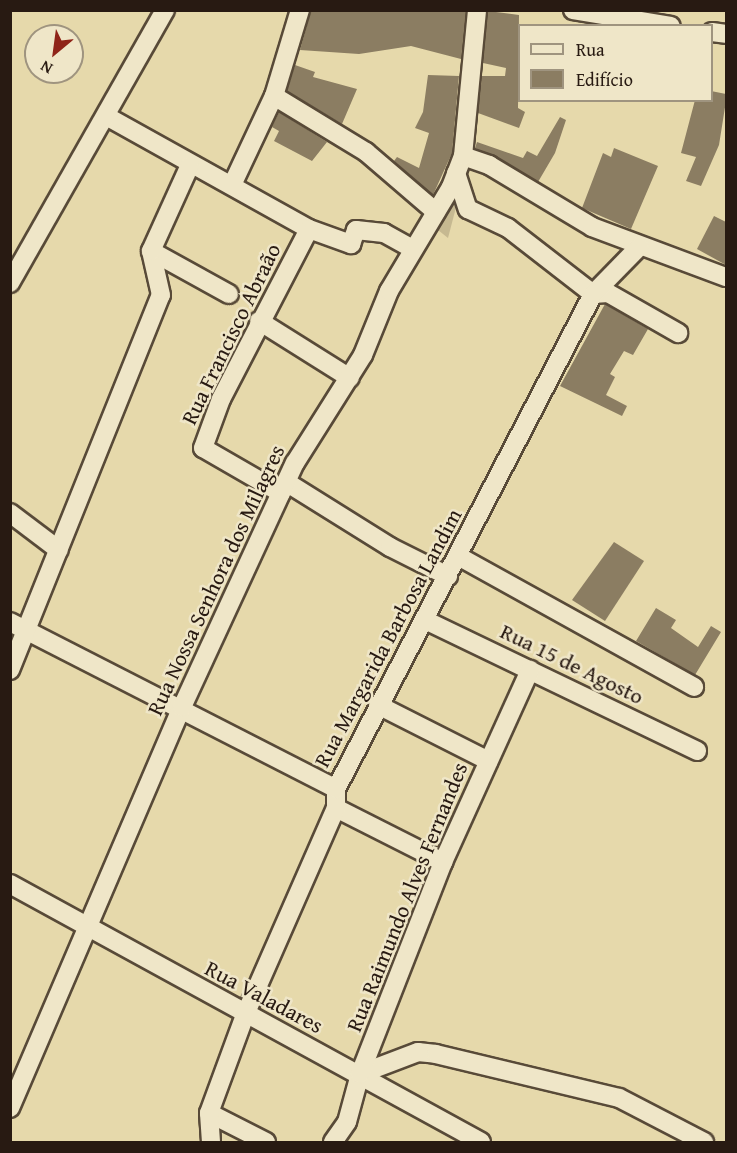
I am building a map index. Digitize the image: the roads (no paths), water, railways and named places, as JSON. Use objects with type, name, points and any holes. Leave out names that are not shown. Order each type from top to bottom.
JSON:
[{"type":"street","points":[[10,283],[165,10]]},
{"type":"street","points":[[233,183],[274,96],[300,10]]},
{"type":"street","name":"Rua Nossa Senhora dos Milagres","points":[[10,1107],[182,707],[283,488],[350,378],[413,249],[460,165],[477,10]]},
{"type":"street","points":[[573,10],[659,24]]},
{"type":"street","points":[[274,96],[366,152],[435,212]]},
{"type":"street","points":[[106,116],[190,165],[233,183],[309,229],[351,244],[356,230],[384,232],[413,249]]},
{"type":"street","points":[[10,670],[18,627],[59,550],[161,295],[152,251],[190,165]]},
{"type":"street","points":[[678,333],[608,293],[593,294],[508,228],[468,209],[460,165],[489,165],[592,227],[639,247],[726,277]]},
{"type":"street","name":"Rua Francisco Abraão","points":[[283,488],[203,448],[206,435],[259,321],[309,229]]},
{"type":"street","name":"Rua Margarida Barbosa Landim","points":[[211,1143],[209,1113],[245,1015],[336,808],[336,789],[593,294],[639,247]]},
{"type":"street","points":[[152,251],[229,294]]},
{"type":"street","points":[[259,321],[350,378]]},
{"type":"street","points":[[283,488],[390,548],[448,576]]},
{"type":"street","points":[[10,513],[59,550]]},
{"type":"street","points":[[458,556],[694,687]]},
{"type":"street","name":"Rua 15 de Agosto","points":[[425,620],[697,752]]},
{"type":"street","points":[[18,627],[182,707],[336,789]]},
{"type":"street","name":"Rua Raimundo Alves Fernandes","points":[[333,1143],[347,1122],[360,1074],[443,862],[530,670]]},
{"type":"street","points":[[378,705],[489,761]]},
{"type":"street","points":[[336,808],[443,862]]},
{"type":"street","name":"Rua Valadares","points":[[10,884],[87,929],[245,1015],[360,1074],[480,1143]]},
{"type":"street","points":[[360,1074],[418,1052],[436,1054],[619,1098],[704,1143]]},
{"type":"street","points":[[209,1113],[267,1143]]}]
